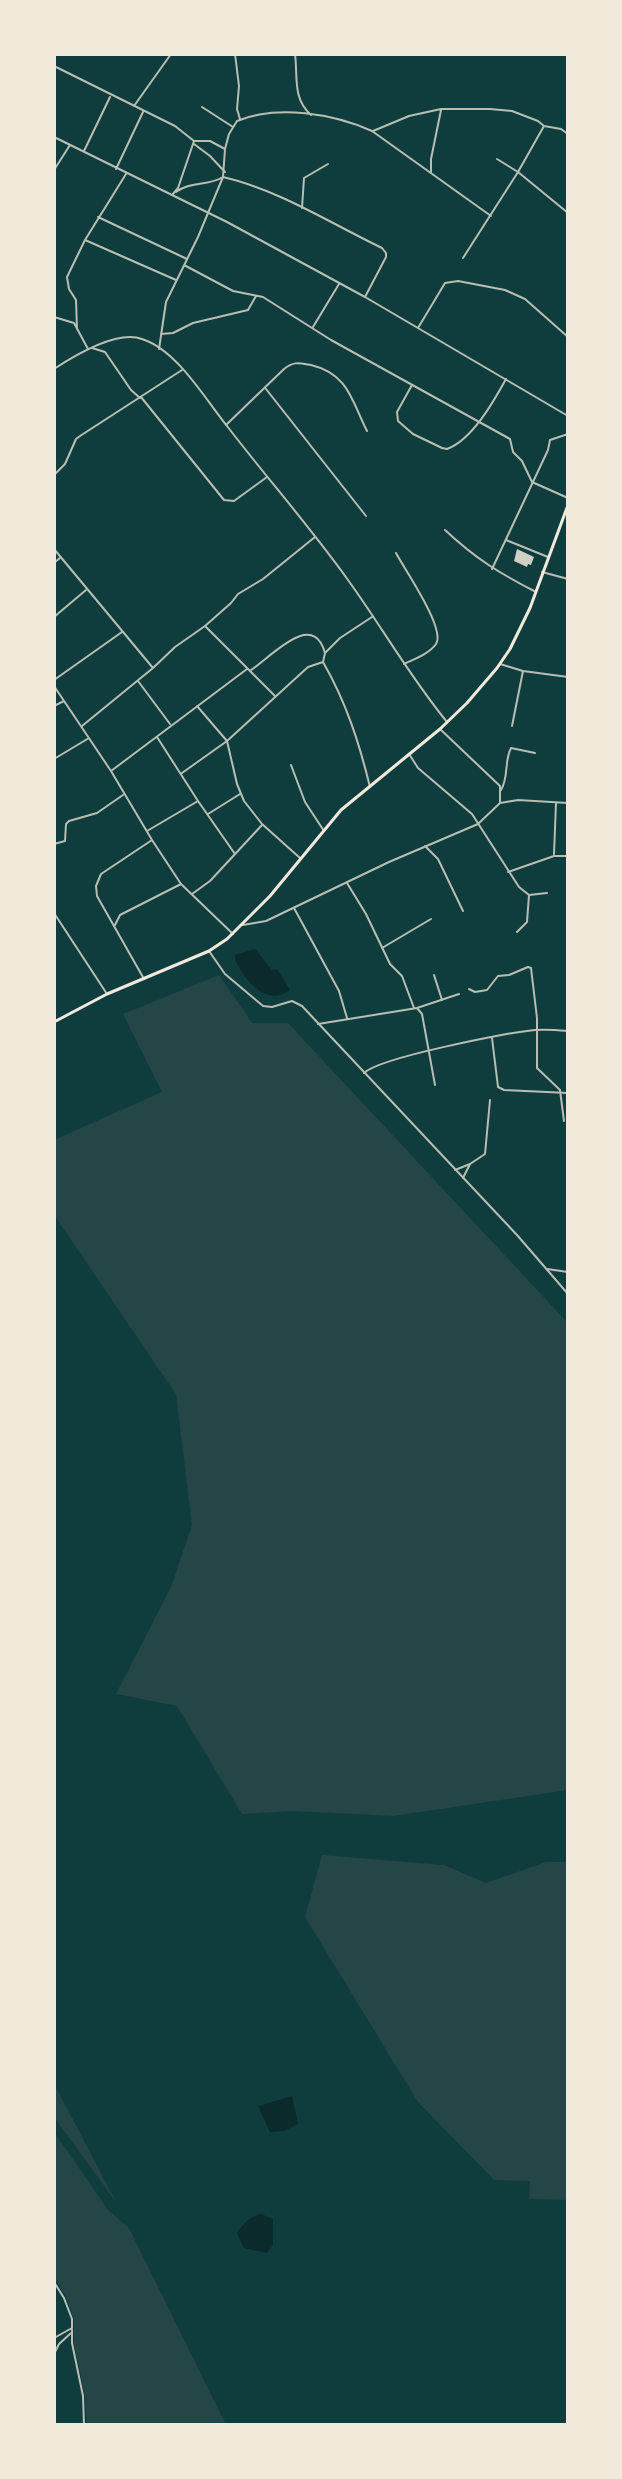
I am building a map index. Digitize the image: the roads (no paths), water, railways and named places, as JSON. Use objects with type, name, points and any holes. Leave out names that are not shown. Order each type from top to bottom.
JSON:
[{"type":"main road","points":[[54,1022],[107,994],[209,951],[233,934],[341,810],[447,722],[500,664],[510,649],[536,592],[568,505]]},
{"type":"street","points":[[134,106],[171,54]]},
{"type":"street","points":[[235,54],[239,86],[237,109],[240,119]]},
{"type":"street","points":[[295,54],[296,89],[306,110],[311,115]]},
{"type":"street","points":[[54,66],[110,96],[175,126],[225,172]]},
{"type":"street","points":[[84,151],[110,96]]},
{"type":"street","points":[[202,107],[233,127]]},
{"type":"street","points":[[372,131],[409,116],[441,109],[505,110],[537,121],[544,126],[561,129],[568,134]]},
{"type":"street","points":[[430,172],[441,109]]},
{"type":"street","points":[[116,169],[144,111]]},
{"type":"street","points":[[159,349],[166,302],[224,177],[225,149],[233,127],[240,119],[277,113],[311,115],[357,124],[372,131],[491,216]]},
{"type":"street","points":[[463,258],[518,172],[544,126]]},
{"type":"street","points":[[54,137],[227,222],[365,297],[568,416]]},
{"type":"street","points":[[194,142],[210,141],[225,149]]},
{"type":"street","points":[[175,193],[194,142]]},
{"type":"street","points":[[54,170],[70,145]]},
{"type":"street","points":[[497,159],[518,172],[568,213]]},
{"type":"street","points":[[302,208],[304,178],[328,164]]},
{"type":"street","points":[[77,329],[76,300],[67,281],[85,240],[126,174]]},
{"type":"street","points":[[171,196],[194,183],[212,182],[224,177],[253,186],[302,208],[384,250],[386,257],[365,297]]},
{"type":"street","points":[[98,217],[187,259]]},
{"type":"street","points":[[85,240],[176,280]]},
{"type":"street","points":[[184,265],[233,291],[263,297],[332,340],[510,439],[513,452],[522,461],[532,482],[568,498]]},
{"type":"street","points":[[418,328],[445,283],[458,281],[506,290],[525,299],[568,337]]},
{"type":"street","points":[[314,327],[339,284]]},
{"type":"street","points":[[161,334],[173,333],[193,323],[248,310],[256,296]]},
{"type":"street","points":[[54,317],[70,321],[90,348],[105,352],[131,390],[141,397],[224,500],[234,501],[267,477]]},
{"type":"street","points":[[54,369],[90,348],[133,337],[150,342],[159,349],[182,370],[209,401],[349,581],[423,692],[447,722]]},
{"type":"street","points":[[226,425],[292,363],[320,368],[347,388],[355,400],[368,431]]},
{"type":"street","points":[[54,475],[65,464],[76,439],[182,370]]},
{"type":"street","points":[[412,384],[397,412],[397,418],[404,428],[413,434],[442,448],[447,448],[463,437],[492,405],[506,379]]},
{"type":"street","points":[[266,389],[366,516]]},
{"type":"street","points":[[492,569],[548,450],[550,440],[568,434]]},
{"type":"street","points":[[446,530],[467,551],[492,569],[536,592]]},
{"type":"street","points":[[81,726],[138,681],[175,647],[205,626],[238,594],[263,579],[315,537]]},
{"type":"street","points":[[505,540],[548,557]]},
{"type":"street","points":[[54,549],[153,668]]},
{"type":"street","points":[[396,554],[439,633],[438,640],[432,648],[404,664]]},
{"type":"street","points":[[54,563],[61,557]]},
{"type":"street","points":[[542,572],[568,579]]},
{"type":"street","points":[[54,617],[87,589]]},
{"type":"street","points":[[370,787],[360,746],[346,706],[323,662],[325,654],[340,638],[372,617]]},
{"type":"street","points":[[205,626],[274,696]]},
{"type":"street","points":[[54,680],[122,632]]},
{"type":"street","points":[[111,771],[171,724],[275,650],[301,635],[314,636],[319,640],[325,654]]},
{"type":"street","points":[[182,773],[228,741],[308,667],[323,662]]},
{"type":"street","points":[[500,664],[523,671],[568,678]]},
{"type":"street","points":[[512,726],[523,671]]},
{"type":"street","points":[[138,681],[171,724]]},
{"type":"street","points":[[54,686],[182,884],[233,934]]},
{"type":"street","points":[[54,706],[64,701]]},
{"type":"street","points":[[197,706],[228,741],[240,794],[262,824],[301,858]]},
{"type":"street","points":[[440,729],[500,786],[501,790]]},
{"type":"street","points":[[156,735],[235,854]]},
{"type":"street","points":[[54,759],[89,738]]},
{"type":"street","points":[[500,803],[510,750],[514,748],[535,753]]},
{"type":"street","points":[[409,754],[418,768],[459,801],[478,824],[508,872],[529,895]]},
{"type":"street","points":[[291,765],[297,787],[324,831]]},
{"type":"street","points":[[208,814],[240,794]]},
{"type":"street","points":[[54,844],[64,841],[66,824],[69,821],[97,813],[124,795]]},
{"type":"street","points":[[243,925],[266,921],[425,846],[478,824],[500,803],[518,800],[568,803]]},
{"type":"street","points":[[147,831],[198,801]]},
{"type":"street","points":[[555,856],[556,803]]},
{"type":"street","points":[[192,894],[210,881],[262,824]]},
{"type":"street","points":[[144,979],[98,896],[97,879],[152,840]]},
{"type":"street","points":[[425,846],[438,859],[463,911]]},
{"type":"street","points":[[508,872],[555,856],[568,856]]},
{"type":"street","points":[[347,883],[366,914],[394,970],[402,976],[415,1008],[422,1014],[435,1085]]},
{"type":"street","points":[[115,925],[120,915],[182,884]]},
{"type":"street","points":[[529,895],[547,892]]},
{"type":"street","points":[[517,932],[527,921],[529,895]]},
{"type":"street","points":[[294,908],[339,991],[347,1018]]},
{"type":"street","points":[[54,914],[107,994]]},
{"type":"street","points":[[382,948],[431,919]]},
{"type":"street","points":[[209,951],[225,974],[258,1004],[267,1007],[287,1002],[298,1003],[517,1235],[568,1294]]},
{"type":"street","points":[[469,989],[475,992],[487,990],[498,976],[531,968],[537,1030],[537,1068],[561,1093],[564,1121]]},
{"type":"street","points":[[434,975],[442,1000]]},
{"type":"street","points":[[318,1024],[415,1008],[459,994]]},
{"type":"street","points":[[364,1073],[370,1067],[492,1038],[537,1030],[568,1031]]},
{"type":"street","points":[[492,1038],[498,1087],[504,1090],[568,1093]]},
{"type":"street","points":[[455,1170],[485,1154],[490,1100]]},
{"type":"street","points":[[463,1178],[470,1164]]},
{"type":"street","points":[[545,1269],[568,1272]]},
{"type":"street","points":[[54,2282],[70,2313],[83,2396],[84,2425]]},
{"type":"street","points":[[54,2338],[72,2331]]},
{"type":"street","points":[[54,2354],[59,2344],[72,2331]]}]
